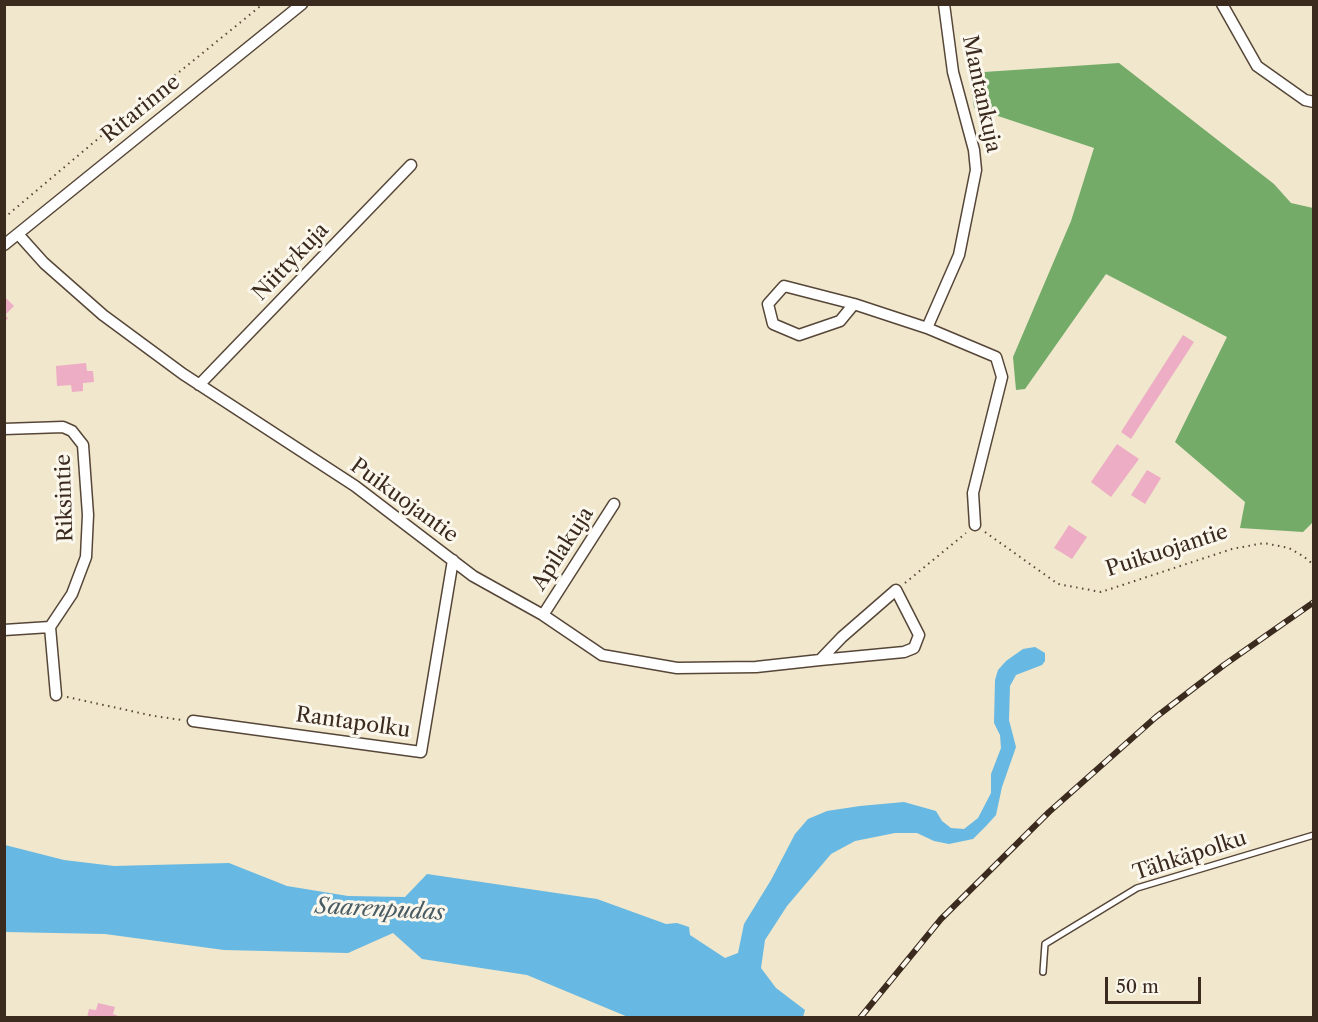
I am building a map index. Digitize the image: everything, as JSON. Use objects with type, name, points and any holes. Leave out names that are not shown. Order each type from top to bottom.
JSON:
[{"type":"street","name":"Ritarinne","points":[[4,245],[302,4]]},
{"type":"street","name":"Mantankuja","points":[[927,328],[960,255],[976,170],[974,150],[953,72],[944,4]]},
{"type":"street","points":[[1222,4],[1257,66],[1305,100],[1314,102]]},
{"type":"street","name":"Niittykuja","points":[[199,385],[411,165]]},
{"type":"street","name":"Puikuojantie","points":[[18,234],[44,263],[103,315],[199,385],[355,486],[473,576],[543,615],[602,655],[677,668],[756,667],[904,652],[914,648],[919,635],[896,590]]},
{"type":"street","points":[[854,304],[840,321],[799,335],[773,324],[768,304],[783,286],[854,304],[927,328],[996,357],[1002,376],[973,493],[975,525]]},
{"type":"street","name":"Riksintie","points":[[4,429],[63,427],[72,431],[83,445],[88,515],[86,558],[72,594],[50,627]]},
{"type":"street","name":"Apilakuja","points":[[543,615],[614,504]]},
{"type":"street","name":"Rantapolku","points":[[193,721],[421,752],[453,560]]},
{"type":"street","points":[[819,660],[896,590]]},
{"type":"street","points":[[4,630],[50,627],[56,695]]},
{"type":"lane","name":"Tähkäpolku","points":[[1043,972],[1045,944],[1137,888],[1314,835]]},
{"type":"path","points":[[4,218],[263,4]]},
{"type":"path","points":[[896,590],[975,525]]},
{"type":"path","name":"Puikuojantie","points":[[975,525],[1058,584],[1101,592],[1232,549],[1264,543],[1288,549],[1313,564]]},
{"type":"path","points":[[56,695],[154,716],[193,721]]},
{"type":"green space","points":[[1119,63],[1274,184],[1291,203],[1313,208],[1314,521],[1303,532],[1240,528],[1245,502],[1175,442],[1227,337],[1106,274],[1025,389],[1016,390],[1013,357],[1071,221],[1094,148],[974,108],[969,73]]},
{"type":"water","name":"Saarenpudas","points":[[1035,647],[1045,653],[1045,661],[1042,665],[1016,675],[1010,686],[1009,720],[1016,747],[1002,787],[996,815],[987,825],[973,839],[949,844],[934,841],[917,833],[895,833],[855,841],[831,854],[787,906],[765,940],[761,968],[776,988],[805,1010],[803,1017],[628,1017],[527,975],[422,959],[393,933],[348,953],[224,950],[105,934],[5,932],[5,845],[64,860],[114,866],[229,863],[287,886],[348,896],[405,897],[427,874],[597,899],[666,924],[677,923],[689,927],[690,935],[725,958],[738,953],[744,924],[795,834],[808,819],[827,811],[904,802],[936,811],[942,821],[951,828],[964,829],[978,818],[991,793],[991,774],[1001,748],[1000,735],[994,723],[995,680],[998,670],[1023,649]]},
{"type":"building","points":[[4,296],[14,306],[5,315],[8,318],[5,322]]},
{"type":"building","points":[[1183,335],[1194,342],[1131,439],[1121,432]]},
{"type":"building","points":[[86,363],[87,371],[93,371],[94,382],[83,383],[83,391],[72,392],[71,385],[57,386],[56,366]]},
{"type":"building","points":[[1117,444],[1139,459],[1111,497],[1091,482]]},
{"type":"building","points":[[1147,470],[1161,478],[1145,504],[1131,495]]},
{"type":"building","points":[[1069,525],[1087,537],[1072,559],[1054,548]]},
{"type":"building","points":[[98,1003],[115,1007],[113,1014],[123,1018],[87,1018],[89,1009],[96,1010]]},
{"type":"railway","points":[[860,1018],[941,919],[1049,812],[1156,717],[1224,665],[1314,602]]}]
